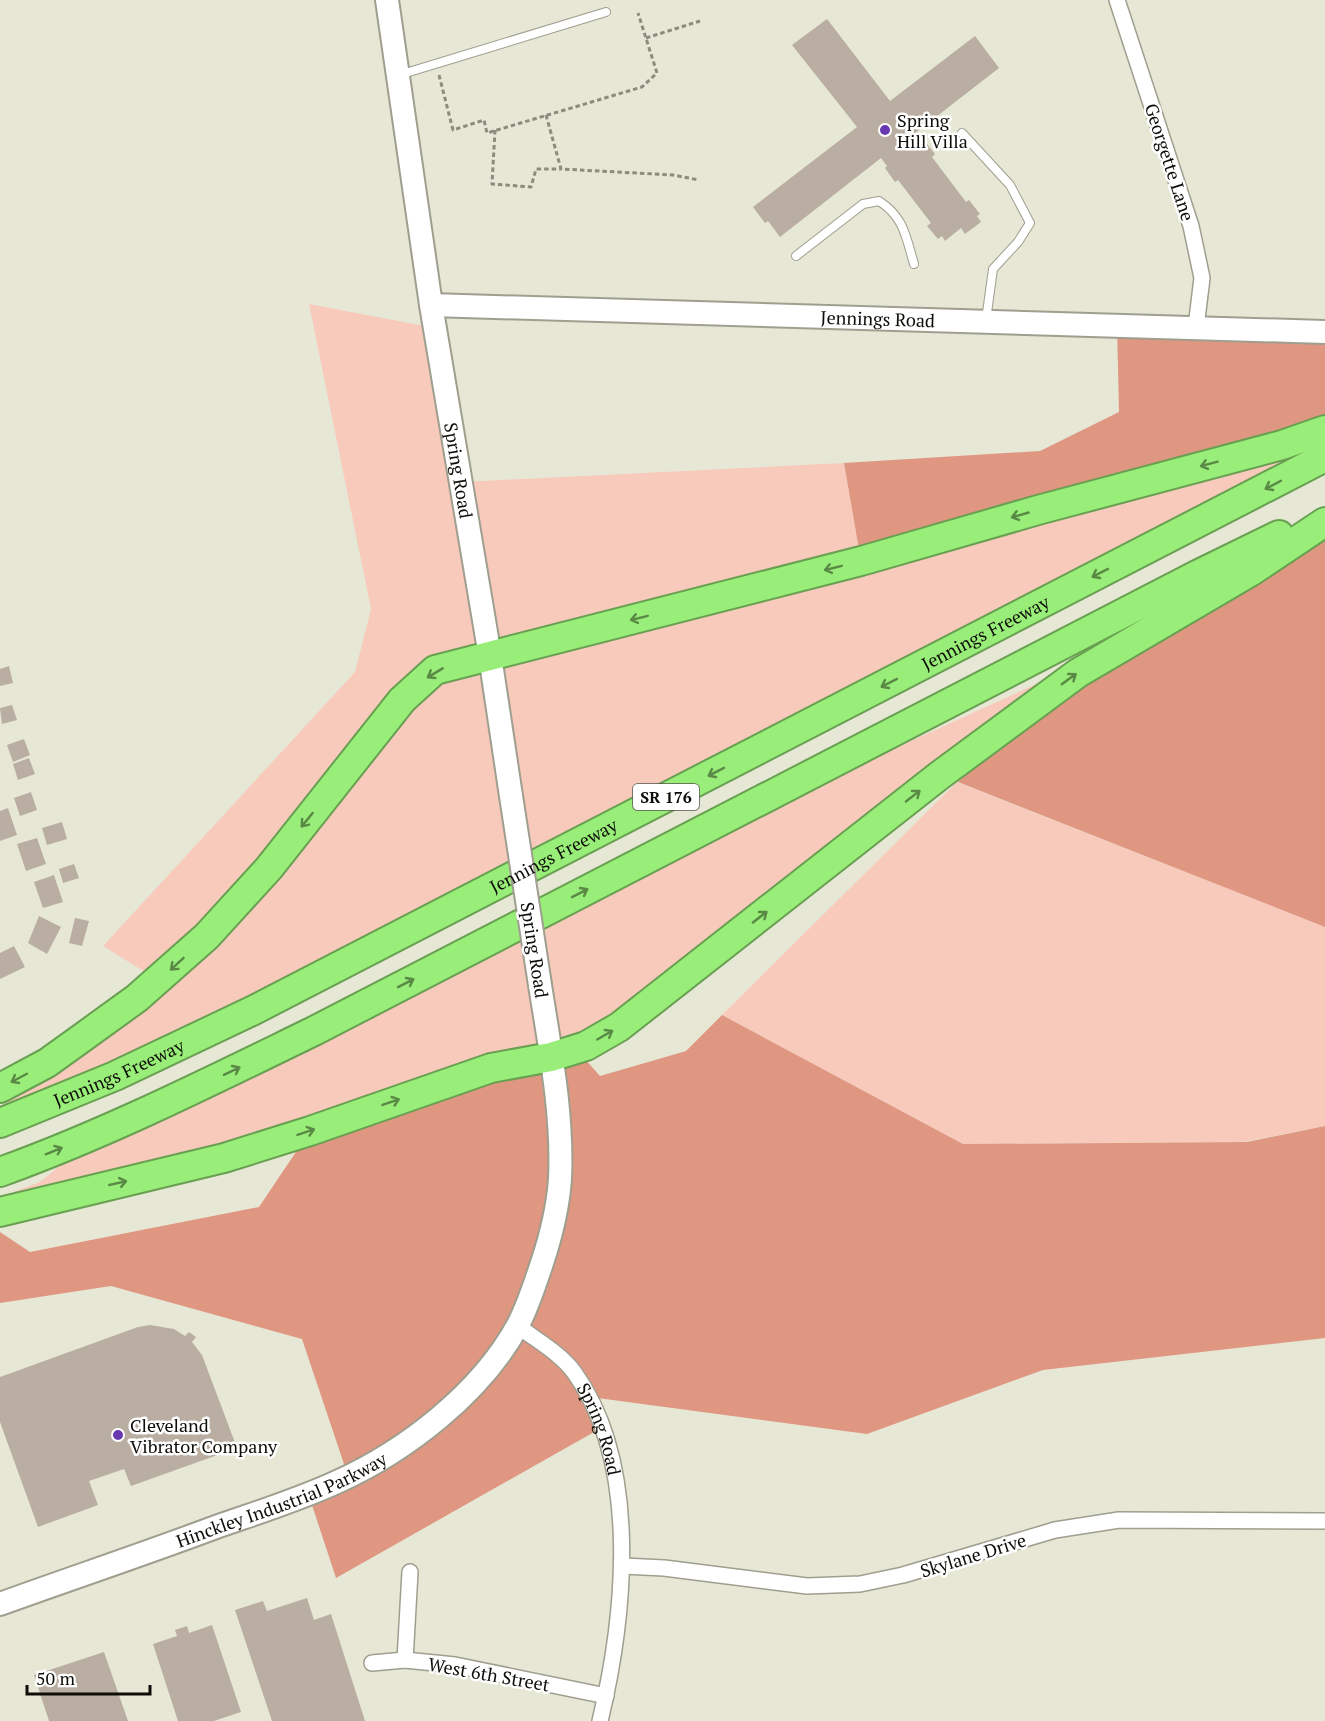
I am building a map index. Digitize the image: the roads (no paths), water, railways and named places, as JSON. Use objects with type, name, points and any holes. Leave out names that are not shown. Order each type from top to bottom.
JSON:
[{"type":"highway","points":[[0,1088],[47,1063],[95,1029],[137,998],[207,936],[269,868],[402,700],[435,670],[861,561],[1038,510],[1282,445],[1325,430]]},
{"type":"highway","name":"Jennings Freeway","points":[[0,1124],[115,1076],[242,1016],[1325,457]]},
{"type":"highway","name":"SR 176","points":[[0,1172],[136,1116],[314,1031],[1197,575],[1325,512]]},
{"type":"highway","points":[[0,1212],[224,1158],[491,1068],[551,1057],[586,1046],[619,1027],[940,775],[1078,673],[1250,572],[1325,522]]},
{"type":"street","name":"Spring Road","points":[[387,0],[431,305],[490,656],[551,1057],[560,1132],[560,1181],[549,1244],[518,1326],[572,1370],[590,1397],[603,1427],[618,1503],[622,1566],[619,1618],[600,1721]]},
{"type":"street","name":"Georgette Lane","points":[[1117,0],[1191,226],[1202,278],[1196,327]]},
{"type":"street","name":"Jennings Road","points":[[431,305],[1325,332]]},
{"type":"street","name":"Hinckley Industrial Parkway","points":[[0,1604],[297,1498],[336,1482],[381,1459],[418,1435],[454,1405],[482,1374],[518,1326]]},
{"type":"street","name":"Skylane Drive","points":[[622,1566],[664,1568],[807,1586],[860,1584],[903,1575],[1055,1530],[1119,1521],[1325,1521]]},
{"type":"street","points":[[405,1660],[410,1572]]},
{"type":"street","name":"West 6th Street","points":[[372,1663],[405,1660],[455,1665],[606,1696]]},
{"type":"lane","points":[[398,76],[606,12]]},
{"type":"lane","points":[[962,132],[1010,185],[1030,223],[1018,242],[993,269],[986,321]]},
{"type":"lane","points":[[796,256],[863,204],[879,201],[891,209],[902,225],[914,264]]},
{"type":"place","name":"Spring Hill Villa","points":[[885,130]]},
{"type":"place","name":"Cleveland Vibrator Company","points":[[118,1435]]}]
